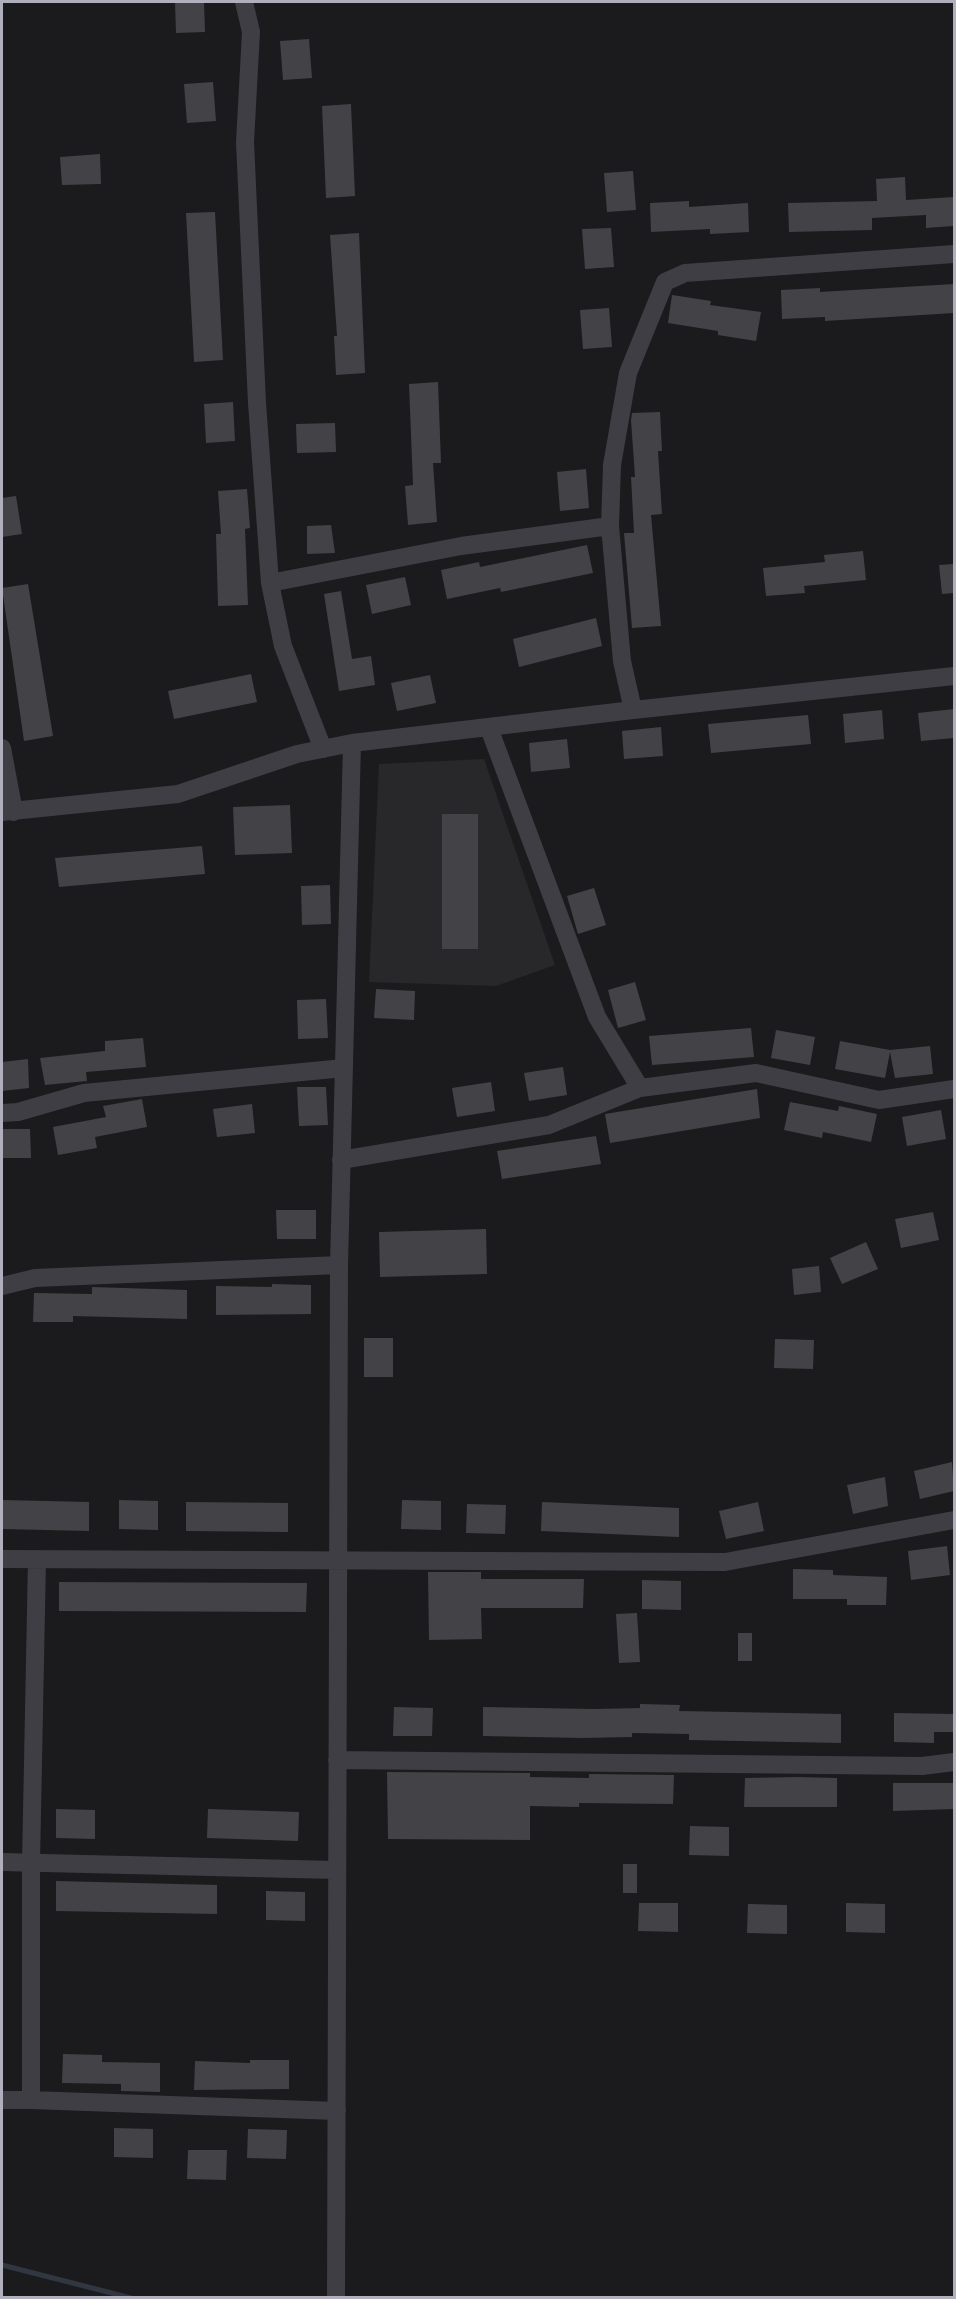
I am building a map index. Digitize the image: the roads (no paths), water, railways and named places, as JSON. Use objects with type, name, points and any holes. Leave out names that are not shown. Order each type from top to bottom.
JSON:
[{"type":"street","points":[[243,2],[251,32],[245,142],[257,404],[270,583],[283,646],[323,749]]},
{"type":"street","points":[[633,710],[622,661],[610,526],[612,465],[628,373],[665,282],[686,273],[954,254]]},
{"type":"street","points":[[270,583],[461,546],[610,526]]},
{"type":"street","points":[[2,748],[8,812],[178,794],[297,754],[352,743],[954,676]]},
{"type":"street","points":[[489,728],[597,1017],[640,1088]]},
{"type":"street","points":[[336,2298],[336,1870],[340,1558],[339,1265],[352,743]]},
{"type":"street","points":[[2,1113],[18,1112],[84,1093],[344,1068]]},
{"type":"street","points":[[341,1160],[549,1125],[640,1088],[756,1073],[879,1100],[954,1089]]},
{"type":"street","points":[[2,1286],[35,1278],[339,1265]]},
{"type":"street","points":[[2,1558],[340,1558],[725,1562],[954,1520]]},
{"type":"street","points":[[31,2100],[37,1559]]},
{"type":"street","points":[[337,1760],[922,1766],[954,1762]]},
{"type":"street","points":[[2,1862],[336,1870]]},
{"type":"street","points":[[2,2100],[337,2111]]},
{"type":"waterway","points":[[2,2265],[131,2298]]}]
